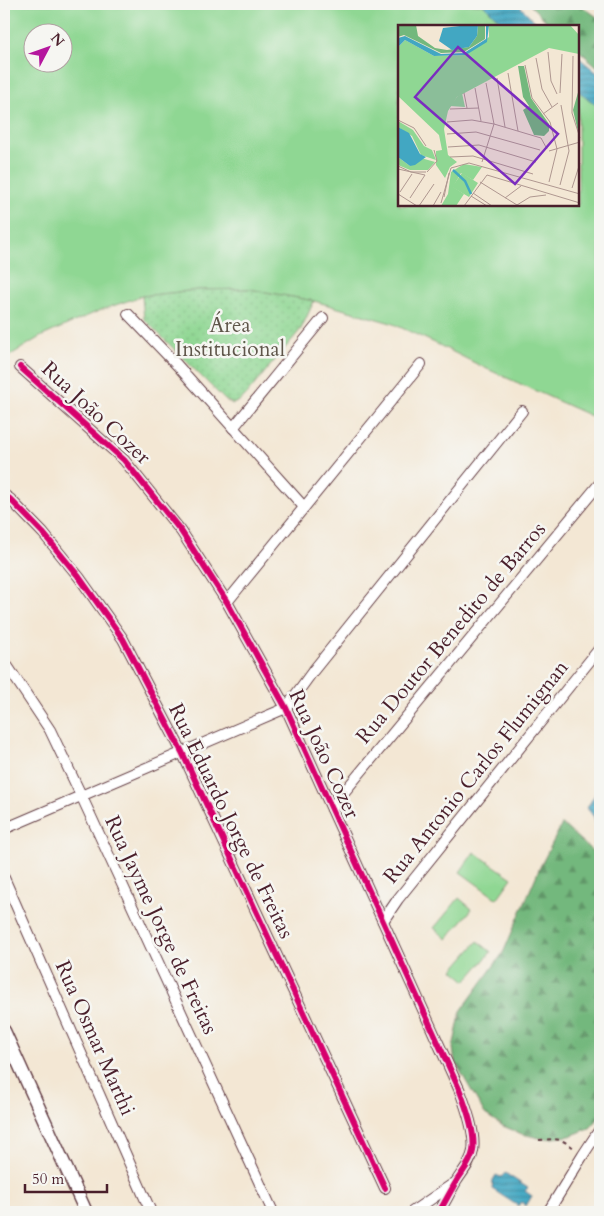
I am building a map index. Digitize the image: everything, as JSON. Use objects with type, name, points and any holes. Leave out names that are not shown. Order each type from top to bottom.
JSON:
[{"type":"street","points":[[128,314],[177,365],[304,507]]},
{"type":"street","points":[[233,428],[323,318]]},
{"type":"street","points":[[227,602],[420,364]]},
{"type":"street","name":"Rua João Cozer","points":[[20,367],[124,460],[180,530],[227,602],[286,708],[460,1091],[469,1118],[473,1151],[466,1168],[439,1212]]},
{"type":"street","points":[[4,829],[286,708],[522,411]]},
{"type":"street","name":"Rua Doutor Benedito de Barros","points":[[332,809],[600,483]]},
{"type":"street","name":"Rua Eduardo Jorge de Freitas","points":[[4,495],[43,533],[79,577],[123,639],[182,752],[385,1188]]},
{"type":"street","name":"Rua Antonio Carlos Flumignan","points":[[383,921],[398,898],[600,648]]},
{"type":"street","name":"Rua Jayme Jorge de Freitas","points":[[4,661],[50,730],[273,1212]]},
{"type":"street","name":"Rua Osmar Marthi","points":[[4,878],[151,1212]]},
{"type":"street","points":[[4,1031],[86,1212]]},
{"type":"street","points":[[548,1212],[600,1129]]},
{"type":"street","name":"Rua João Cozer","points":[[412,1212],[456,1182]]},
{"type":"path","points":[[539,1140],[558,1139],[565,1141],[582,1155]]},
{"type":"green space","points":[[4,4],[483,4],[504,25],[398,25],[398,206],[579,206],[579,92],[600,106],[600,420],[391,323],[314,301],[249,289],[198,290],[142,296],[101,310],[40,337],[4,359]]},
{"type":"green space","points":[[529,4],[579,4],[600,19],[600,69],[579,51],[579,25],[550,25]]},
{"type":"green space","name":"Área Institucional","points":[[249,289],[314,301],[301,329],[245,396],[233,404],[225,400],[144,319],[142,296],[198,290]]},
{"type":"green space","points":[[562,824],[600,858],[600,1117],[590,1128],[570,1136],[544,1139],[522,1134],[503,1126],[485,1114],[455,1062],[453,1048],[461,1011],[503,953],[540,867]]},
{"type":"green space","points":[[474,852],[512,878],[497,899],[460,872]]},
{"type":"green space","points":[[459,898],[472,909],[447,939],[434,928]]},
{"type":"green space","points":[[478,941],[491,952],[466,981],[453,970]]},
{"type":"water","points":[[483,4],[518,4],[539,25],[504,25]]},
{"type":"water","points":[[579,58],[600,75],[600,106],[579,92]]},
{"type":"water","points":[[600,786],[600,846],[597,846],[594,844],[598,835],[594,817],[587,808]]},
{"type":"water","points":[[505,1173],[528,1188],[525,1191],[532,1196],[526,1206],[521,1202],[518,1206],[492,1189],[493,1180],[496,1175],[501,1177]]},
{"type":"cycle path","points":[[20,367],[124,460],[181,531],[227,602],[286,708],[460,1091],[468,1113],[474,1144],[472,1155],[439,1212]]},
{"type":"cycle path","points":[[4,495],[43,533],[79,577],[123,639],[182,752],[385,1188]]}]
